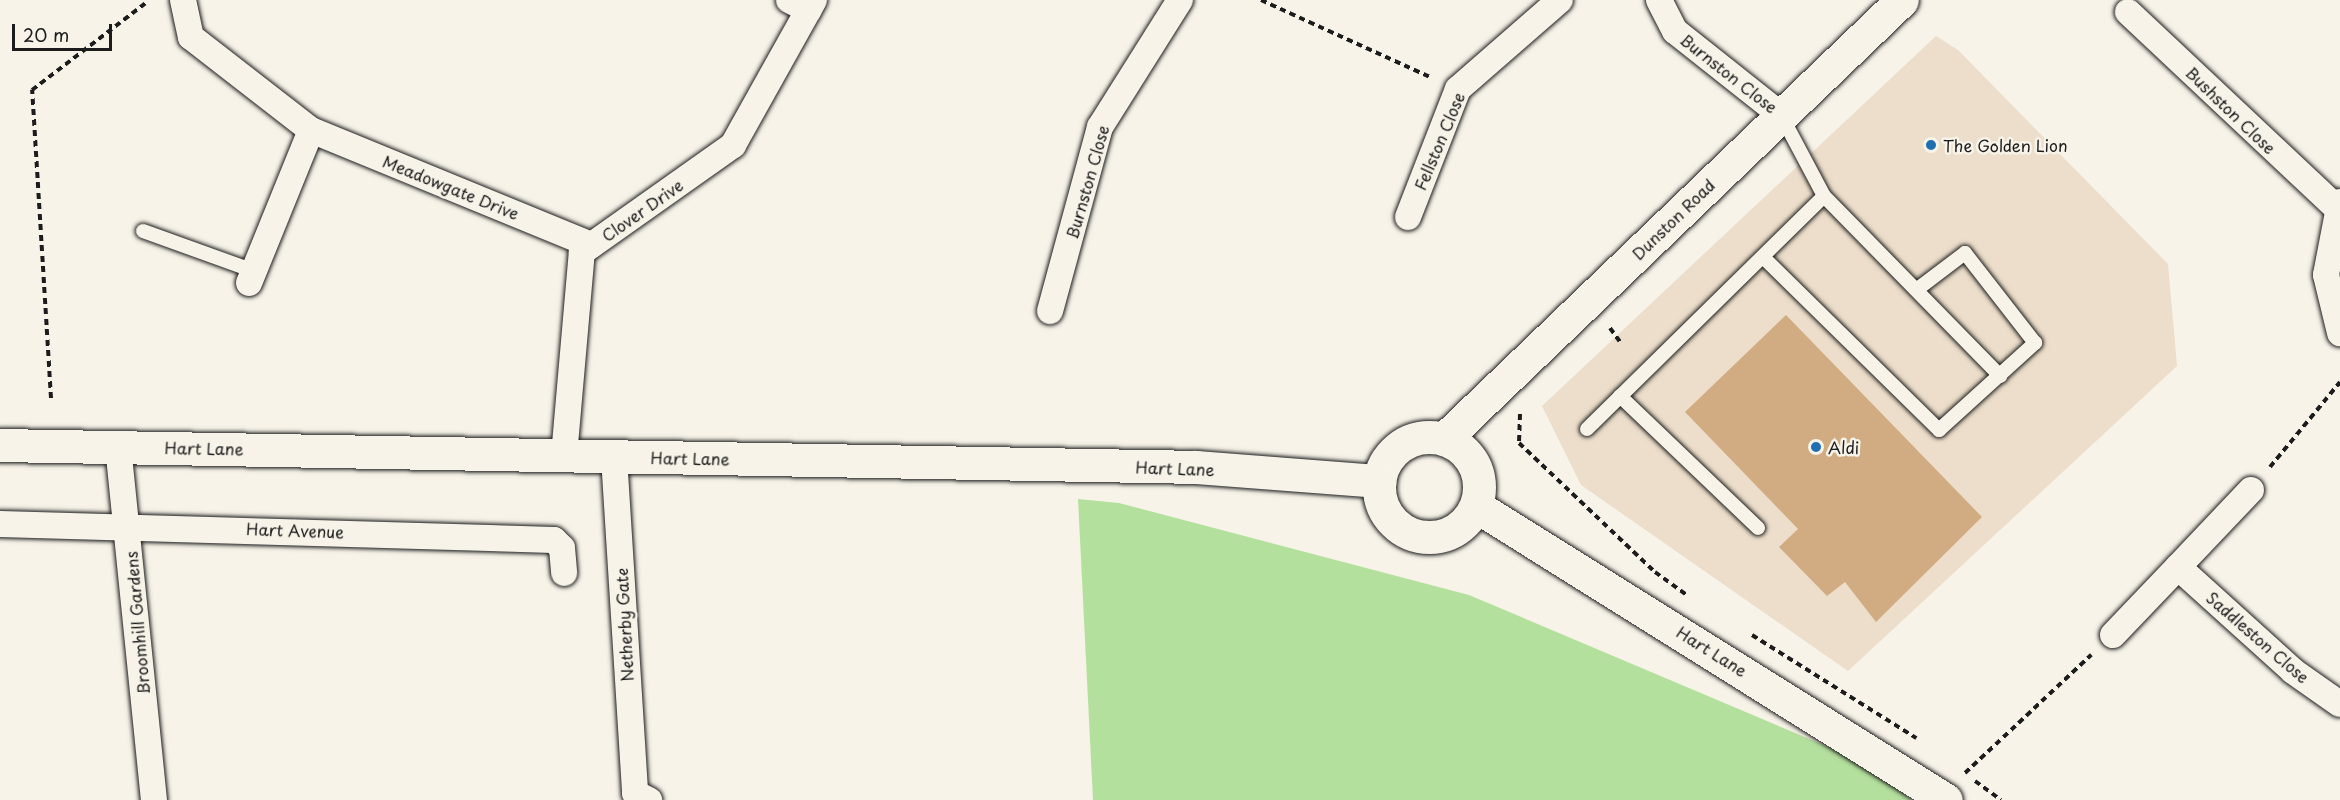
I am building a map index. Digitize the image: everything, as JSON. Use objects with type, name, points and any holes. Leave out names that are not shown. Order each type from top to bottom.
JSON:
[{"type":"street","name":"Meadowgate Drive","points":[[183,0],[191,37],[311,130],[591,245]]},
{"type":"street","name":"Burnston Close","points":[[1050,311],[1100,127],[1180,0]]},
{"type":"street","name":"Fellston Close","points":[[1408,217],[1458,89],[1560,0]]},
{"type":"street","name":"Burnston Close","points":[[1659,0],[1675,31],[1781,115]]},
{"type":"street","name":"Dunston Road","points":[[1444,439],[1902,0]]},
{"type":"street","name":"Clover Drive","points":[[564,456],[582,252],[733,145],[804,3]]},
{"type":"street","name":"Bushston Close","points":[[2128,12],[2338,204]]},
{"type":"street","points":[[251,277],[311,130]]},
{"type":"street","points":[[2338,204],[2326,275],[2340,333]]},
{"type":"street","points":[[1444,439],[1464,451],[1477,471],[1476,506],[1450,533],[1413,535],[1386,514],[1379,481],[1384,464],[1408,441],[1444,439]]},
{"type":"street","name":"Hart Lane","points":[[0,445],[1196,467],[1379,481]]},
{"type":"street","name":"Broomhill Gardens","points":[[118,446],[128,524],[154,800]]},
{"type":"street","name":"Netherby Gate","points":[[614,457],[642,797]]},
{"type":"street","points":[[2113,635],[2251,490]]},
{"type":"street","name":"Hart Lane","points":[[1476,506],[1946,800]]},
{"type":"street","name":"Hart Avenue","points":[[0,524],[128,524],[554,540],[562,548],[564,573]]},
{"type":"street","name":"Saddleston Close","points":[[2178,567],[2293,671],[2340,704]]},
{"type":"lane","points":[[1781,115],[1824,196],[2000,376]]},
{"type":"lane","points":[[1587,429],[1824,196]]},
{"type":"lane","points":[[143,231],[251,277]]},
{"type":"lane","points":[[1763,256],[1940,430],[2035,343],[1965,253],[1916,290]]},
{"type":"lane","points":[[1620,396],[1758,528]]},
{"type":"path","points":[[1261,0],[1458,89]]},
{"type":"path","points":[[51,398],[32,90],[147,2]]},
{"type":"path","points":[[1606,322],[1620,342]]},
{"type":"path","points":[[2251,490],[2340,382]]},
{"type":"path","points":[[1964,773],[2113,635]]},
{"type":"shaded area","points":[[1936,36],[1958,50],[2168,264],[2177,366],[1848,671],[1581,485],[1542,406]]},
{"type":"green space","points":[[1078,499],[1119,503],[1469,595],[1866,763],[1911,800],[1093,800]]},
{"type":"building","name":"Aldi","points":[[1786,315],[1982,517],[1876,622],[1845,582],[1827,596],[1779,547],[1798,529],[1685,412]]},
{"type":"place","name":"The Golden Lion","points":[[1931,145]]},
{"type":"place","name":"Aldi","points":[[1816,447]]}]
